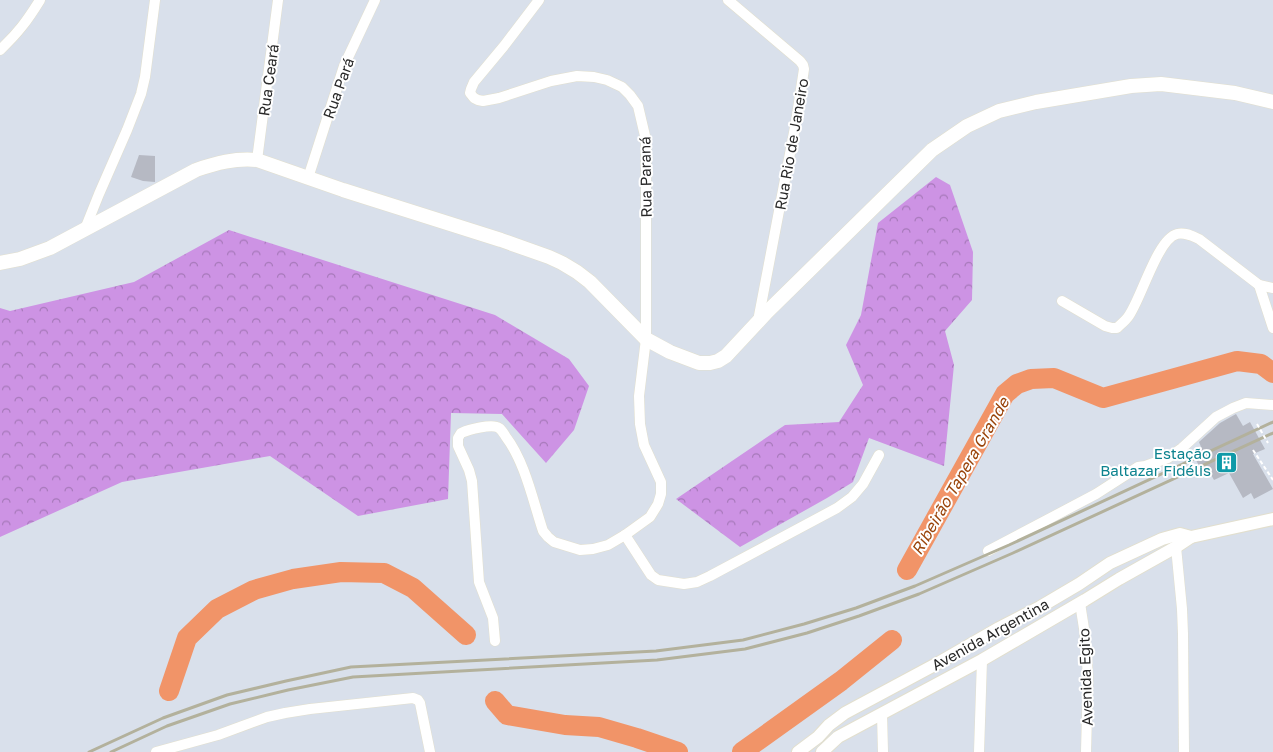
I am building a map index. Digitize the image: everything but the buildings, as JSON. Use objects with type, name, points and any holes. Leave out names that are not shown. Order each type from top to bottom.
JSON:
[{"type":"main road","points":[[0,263],[20,259],[50,248],[196,170],[220,162],[244,159],[257,160],[379,202],[530,249],[562,262],[590,282],[646,339],[670,352],[699,363],[718,361],[726,356],[758,321],[932,150],[967,126],[999,111],[1036,102],[1131,86],[1161,84],[1235,93],[1273,102]]},
{"type":"street","points":[[0,50],[18,32],[40,0]]},
{"type":"street","points":[[85,230],[141,94],[155,0]]},
{"type":"street","name":"Rua Ceará","points":[[257,160],[278,0]]},
{"type":"street","name":"Rua Pará","points":[[308,178],[344,66],[375,0]]},
{"type":"street","name":"Rua Paraná","points":[[539,0],[474,82],[470,90],[472,95],[478,100],[484,101],[551,81],[577,76],[594,77],[607,80],[622,87],[638,106],[646,140],[646,339]]},
{"type":"street","name":"Rua Rio de Janeiro","points":[[728,0],[800,61],[804,69],[796,122],[758,321]]},
{"type":"street","points":[[1062,301],[1105,326],[1118,328],[1131,312],[1158,254],[1169,239],[1177,234],[1190,234],[1200,239],[1259,285],[1273,288]]},
{"type":"street","points":[[1259,285],[1273,328]]},
{"type":"street","points":[[495,641],[493,618],[479,582],[472,481],[458,446],[458,438],[461,433],[492,426],[499,428],[513,446],[521,464],[543,531],[548,537],[554,542],[580,550],[608,545],[650,517],[658,504],[661,494],[661,482],[644,445],[640,424],[639,396],[646,339]]},
{"type":"street","points":[[988,551],[1096,494],[1138,467],[1168,458],[1216,417],[1233,408],[1246,404],[1273,405]]},
{"type":"street","points":[[625,535],[654,578],[684,584],[697,582],[837,508],[852,497],[863,484],[879,455]]},
{"type":"street","name":"Avenida Argentina","points":[[822,752],[838,737],[982,660],[1119,579],[1176,548],[1191,537],[1273,519]]},
{"type":"street","name":"Avenida Argentina","points":[[798,752],[845,713],[940,662],[998,628],[1040,607],[1110,563],[1162,539],[1180,534],[1191,537]]},
{"type":"street","points":[[1176,548],[1184,634],[1184,752]]},
{"type":"street","points":[[1110,563],[1113,575],[1119,579]]},
{"type":"street","points":[[1099,570],[1105,578],[1104,588]]},
{"type":"street","name":"Avenida Egito","points":[[1080,603],[1085,635],[1088,677],[1086,752]]},
{"type":"street","points":[[978,752],[982,660]]},
{"type":"street","points":[[156,752],[218,735],[285,713],[413,698],[420,703],[430,752]]},
{"type":"street","points":[[882,714],[882,752]]},
{"type":"path","points":[[1256,424],[1268,443]]},
{"type":"path","points":[[1253,450],[1273,480]]},
{"type":"green space","points":[[936,177],[950,185],[973,252],[972,300],[945,331],[954,365],[944,466],[869,438],[853,482],[740,547],[676,499],[785,425],[839,422],[863,385],[846,345],[861,315],[878,223]]},
{"type":"green space","points":[[229,230],[495,315],[569,359],[589,386],[574,430],[546,463],[502,414],[451,413],[448,499],[358,516],[270,456],[122,482],[0,537],[0,308],[10,311],[134,282]]},
{"type":"waterway","name":"Ribeirão Tapera Grande","points":[[907,570],[1005,394],[1017,384],[1031,379],[1054,378],[1103,398],[1237,361],[1261,364],[1273,373]]},
{"type":"waterway","name":"Ribeirão Tapera Grande","points":[[169,691],[187,638],[217,609],[254,590],[293,579],[341,572],[384,573],[413,588],[466,635]]},
{"type":"waterway","name":"Ribeirão Tapera Grande","points":[[742,752],[841,681],[892,640]]},
{"type":"waterway","name":"Ribeirão Tapera Grande","points":[[495,701],[507,715],[565,725],[599,727],[678,752]]},
{"type":"railway","points":[[89,752],[163,718],[227,695],[351,667],[656,651],[743,640],[804,624],[856,608],[915,586],[1009,545],[1273,422]]},
{"type":"railway","points":[[111,752],[167,726],[230,704],[353,677],[657,660],[745,649],[807,633],[919,594],[1013,553],[1273,433]]},
{"type":"place","name":"Estação Baltazar Fidélis","points":[[1227,462]]}]
